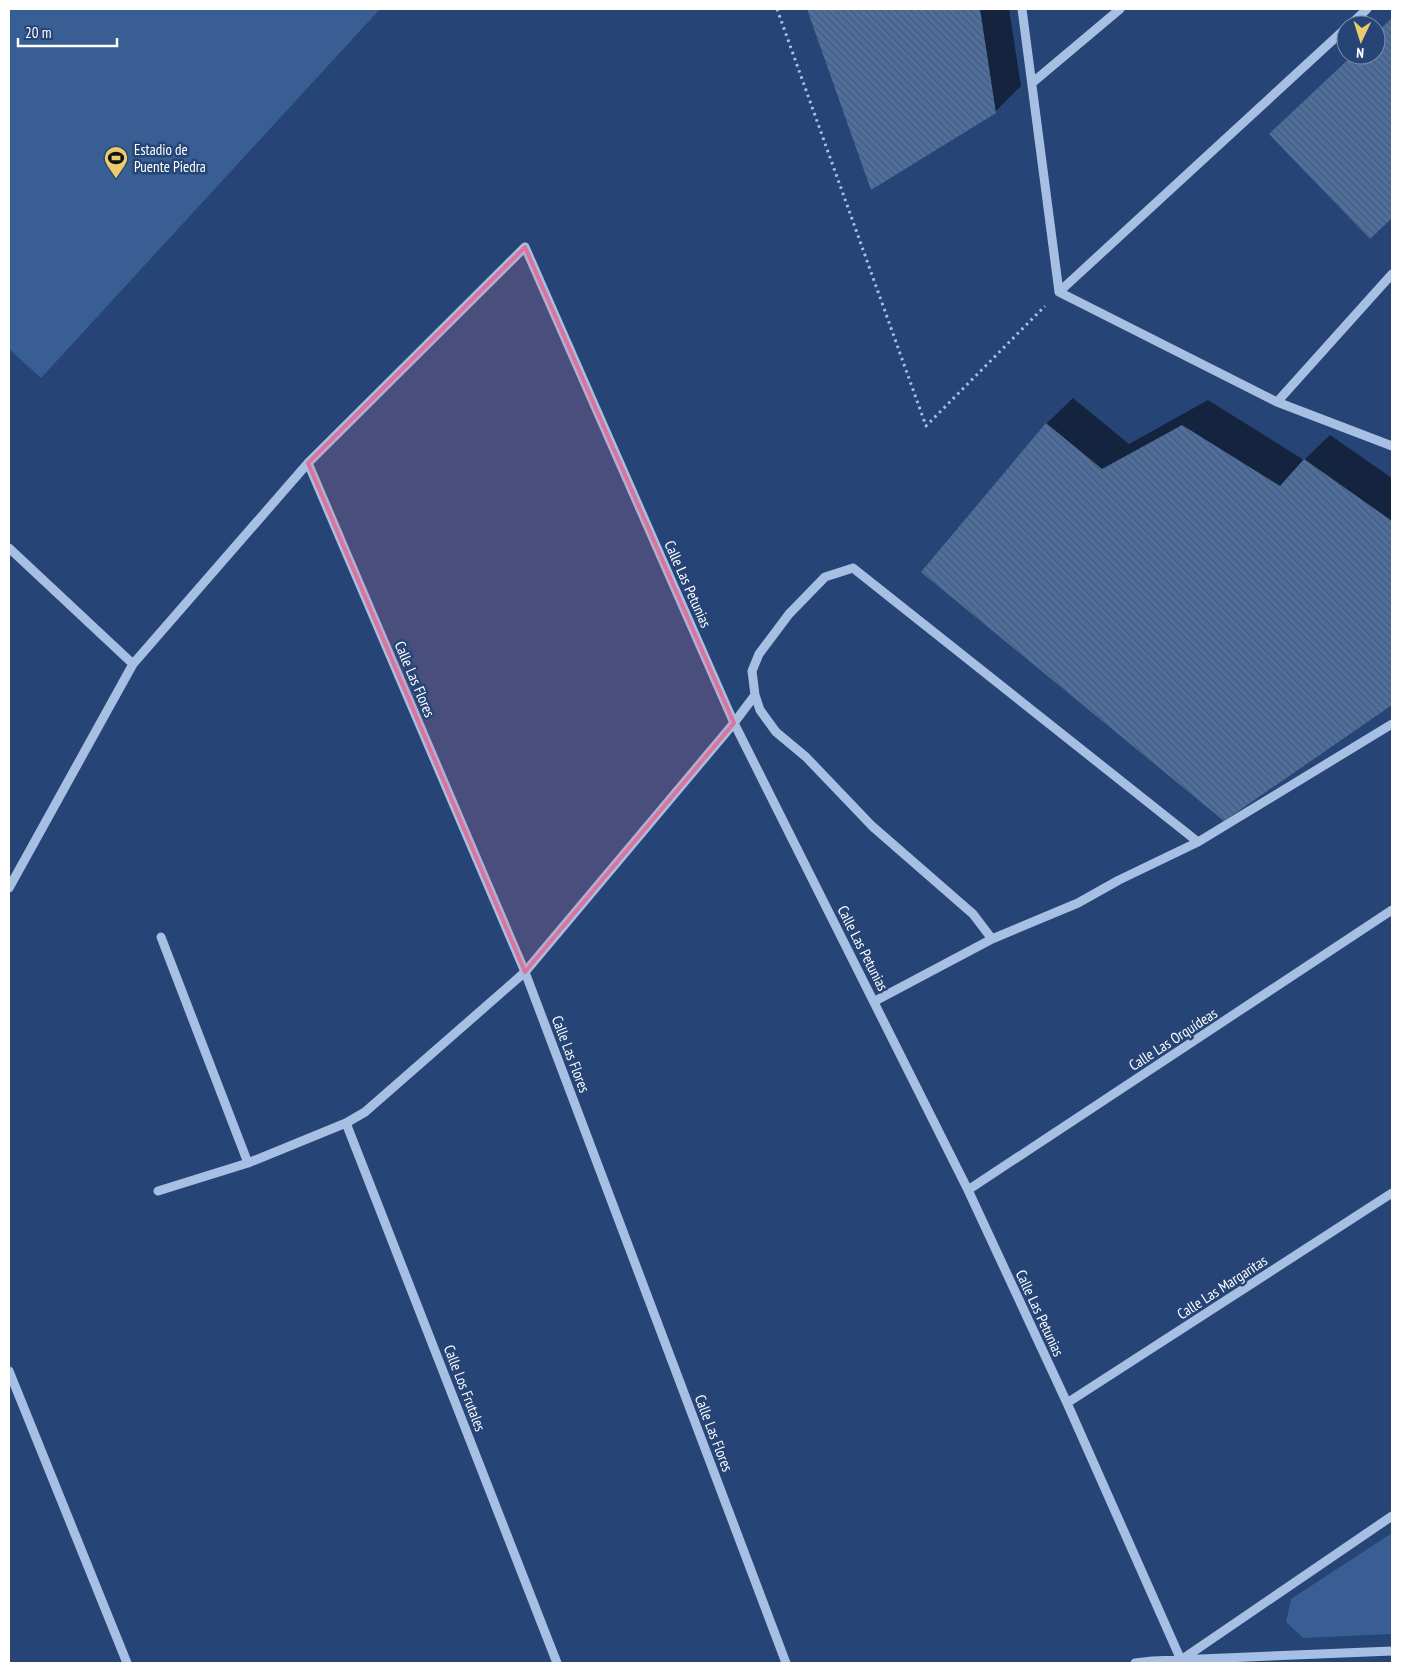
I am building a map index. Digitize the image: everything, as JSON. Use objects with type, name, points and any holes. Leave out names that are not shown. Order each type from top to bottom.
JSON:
[{"type":"street","points":[[1022,9],[1059,292]]},
{"type":"street","points":[[1032,83],[1120,9]]},
{"type":"street","points":[[1059,292],[1336,37]]},
{"type":"street","name":"Calle Las Petunias","points":[[308,463],[525,247],[734,723],[875,1001],[968,1190],[1067,1403],[1181,1660]]},
{"type":"street","points":[[1277,402],[1392,274]]},
{"type":"street","points":[[1059,292],[1277,402],[1392,446]]},
{"type":"street","points":[[9,888],[132,664],[308,463]]},
{"type":"street","name":"Calle Las Flores","points":[[308,463],[525,972],[786,1663]]},
{"type":"street","points":[[9,548],[132,664]]},
{"type":"street","points":[[992,939],[973,914],[872,826],[806,757],[776,732],[760,710],[752,671],[759,654],[789,614],[825,577],[854,568],[1198,842]]},
{"type":"street","points":[[158,1191],[248,1163],[346,1123],[365,1112],[525,972],[756,695]]},
{"type":"street","points":[[875,1001],[992,939],[1078,903],[1119,880],[1198,842],[1392,724]]},
{"type":"street","name":"Calle Las Orquídeas","points":[[968,1190],[1392,910]]},
{"type":"street","points":[[161,937],[248,1163]]},
{"type":"street","name":"Calle Los Frutales","points":[[346,1123],[557,1663]]},
{"type":"street","name":"Calle Las Margaritas","points":[[1067,1403],[1392,1194]]},
{"type":"street","points":[[9,1371],[127,1663]]},
{"type":"street","points":[[1181,1660],[1392,1516]]},
{"type":"street","points":[[1134,1663],[1392,1651]]},
{"type":"path","points":[[777,9],[926,426],[1059,292]]},
{"type":"highlighted area","points":[[525,247],[734,723],[525,972],[308,463]]},
{"type":"shaded area","name":"Estadio de Puente Piedra","points":[[9,9],[380,9],[41,378],[9,349]]},
{"type":"shaded area","points":[[1392,1533],[1392,1634],[1303,1638],[1286,1622],[1291,1599]]},
{"type":"building","points":[[807,9],[980,9],[996,113],[871,190]]},
{"type":"building","points":[[1392,18],[1392,218],[1370,239],[1269,134],[1342,65],[1386,65],[1386,24]]},
{"type":"building","points":[[1046,423],[1102,469],[1182,425],[1280,486],[1304,459],[1392,521],[1392,705],[1224,821],[921,572]]},
{"type":"place","name":"Estadio de Puente Piedra","points":[[116,179]]}]
